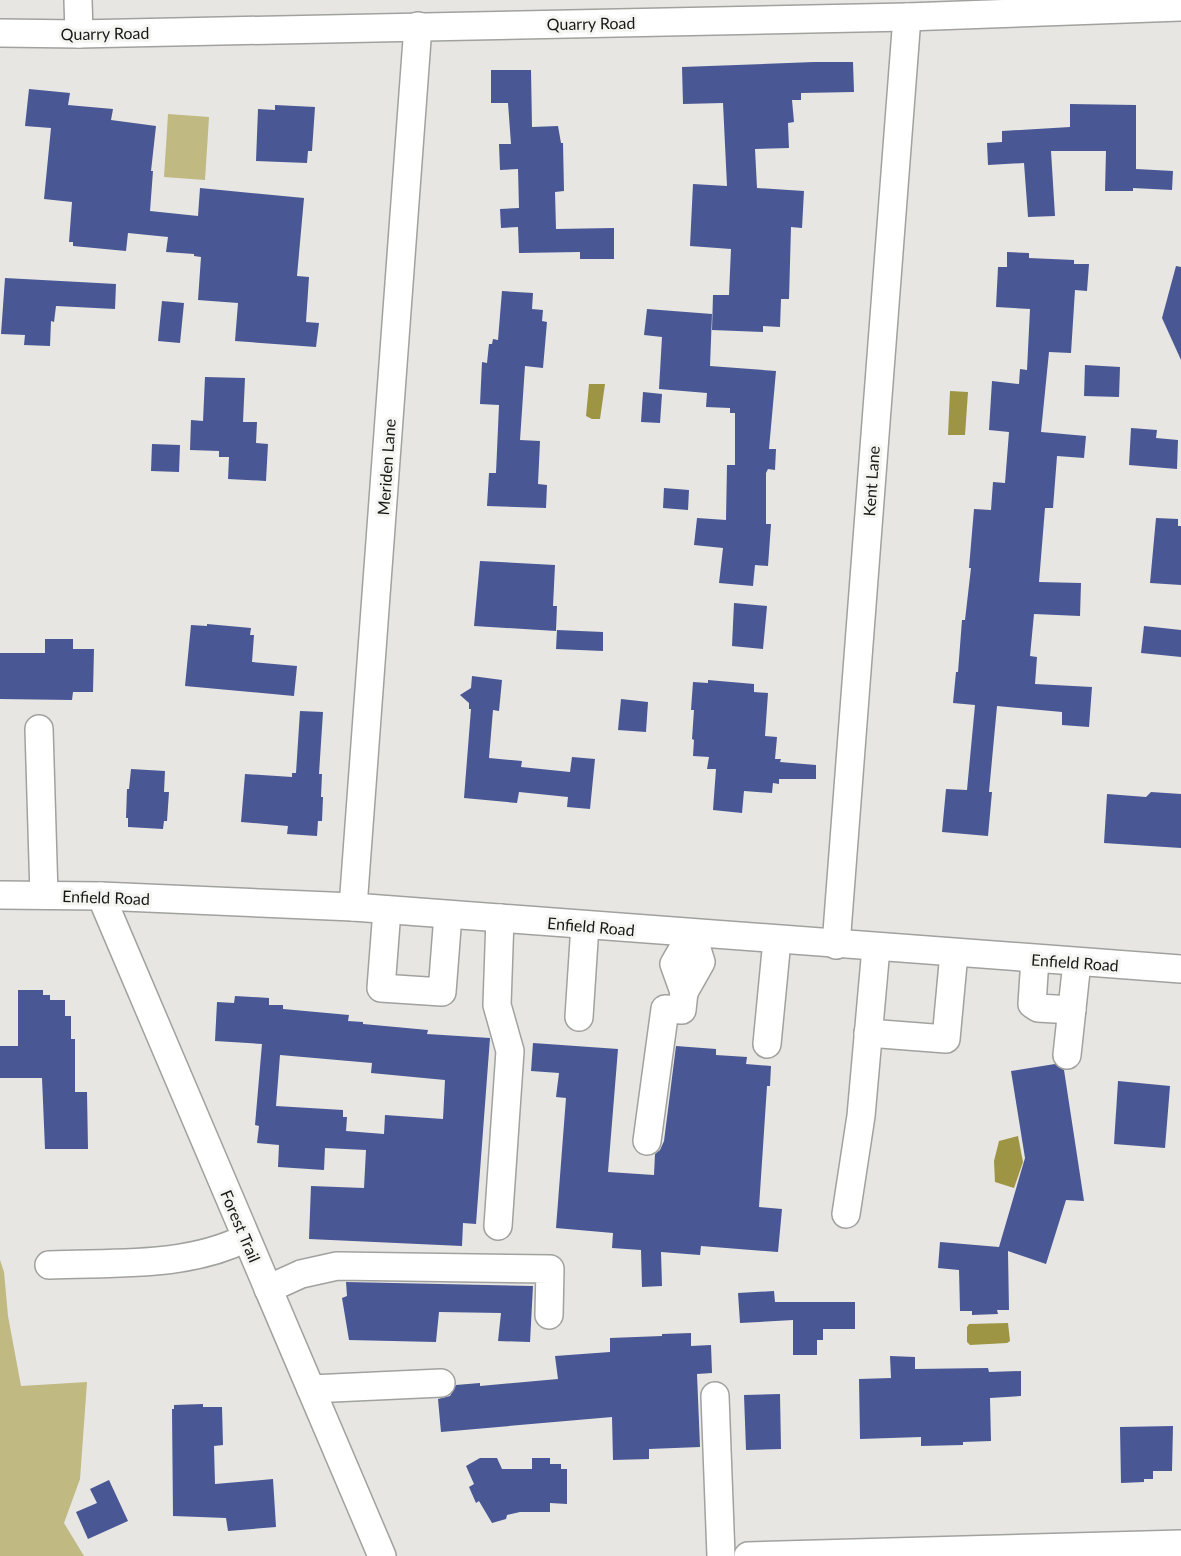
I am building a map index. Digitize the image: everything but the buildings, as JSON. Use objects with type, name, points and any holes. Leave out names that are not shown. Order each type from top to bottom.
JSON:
[{"type":"street","points":[[78,0],[79,34]]},
{"type":"street","name":"Quarry Road","points":[[0,33],[79,34],[907,17],[1181,7]]},
{"type":"street","name":"Kent Lane","points":[[836,945],[907,17]]},
{"type":"street","name":"Meriden Lane","points":[[353,907],[418,26]]},
{"type":"street","points":[[39,729],[44,896]]},
{"type":"street","name":"Enfield Road","points":[[0,895],[101,896],[353,907],[876,948],[1181,969]]},
{"type":"street","name":"Forest Trail","points":[[101,896],[382,1556]]},
{"type":"street","points":[[387,910],[381,988],[442,992],[448,915]]},
{"type":"street","points":[[498,1226],[510,1051],[497,1005],[500,918]]},
{"type":"street","points":[[579,1017],[585,925]]},
{"type":"street","points":[[647,1141],[665,1009],[682,1010],[684,992],[674,964],[692,933]]},
{"type":"street","points":[[767,1044],[777,940]]},
{"type":"street","points":[[846,1214],[861,1116],[876,948]]},
{"type":"street","points":[[868,1033],[946,1039],[954,953]]},
{"type":"street","points":[[1035,959],[1032,1004],[1038,1008],[1072,1010]]},
{"type":"street","points":[[1067,1055],[1077,962]]},
{"type":"street","points":[[49,1265],[181,1259],[208,1253],[246,1238]]},
{"type":"street","points":[[268,1289],[301,1274],[337,1266],[550,1269],[549,1315]]},
{"type":"street","points":[[311,1389],[441,1383]]},
{"type":"street","points":[[715,1396],[721,1556]]},
{"type":"street","points":[[748,1556],[1181,1544]]},
{"type":"shaded area","points":[[168,114],[209,117],[205,180],[164,177]]},
{"type":"shaded area","points":[[589,384],[605,384],[600,419],[586,416]]},
{"type":"shaded area","points":[[950,391],[968,392],[965,435],[948,435]]},
{"type":"shaded area","points":[[1018,1136],[1023,1162],[1014,1188],[995,1182],[994,1161],[999,1141]]},
{"type":"shaded area","points":[[0,1260],[4,1272],[8,1316],[21,1386],[87,1382],[80,1479],[64,1523],[84,1556],[0,1556]]},
{"type":"shaded area","points":[[1008,1323],[1010,1341],[1007,1343],[970,1345],[967,1342],[969,1324]]}]
